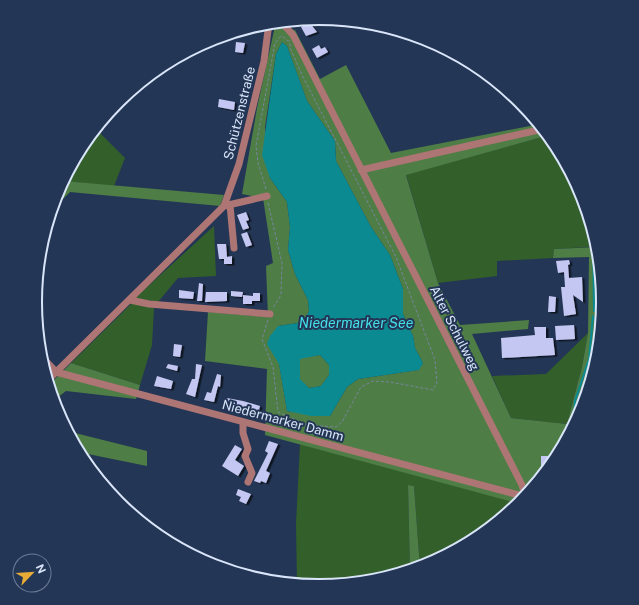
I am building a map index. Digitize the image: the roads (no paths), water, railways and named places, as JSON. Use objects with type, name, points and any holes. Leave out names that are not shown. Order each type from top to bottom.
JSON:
[{"type":"street","name":"Alter Schulweg","points":[[286,27],[293,35],[524,490]]},
{"type":"street","name":"Schützenstraße","points":[[52,376],[227,206],[239,164],[264,61],[268,29]]},
{"type":"street","points":[[361,170],[537,130]]},
{"type":"street","points":[[234,248],[227,206],[267,196]]},
{"type":"street","points":[[130,300],[149,304],[270,314]]},
{"type":"street","points":[[49,364],[56,372]]},
{"type":"street","name":"Niedermarker Damm","points":[[56,372],[519,495]]},
{"type":"street","points":[[243,422],[242,428],[248,449],[245,456],[252,473],[248,482]]},
{"type":"water","name":"Niedermarker See","points":[[282,42],[287,46],[307,101],[335,141],[336,161],[371,227],[390,255],[403,289],[403,314],[413,336],[415,348],[423,363],[419,370],[358,379],[347,387],[330,416],[311,416],[287,411],[279,364],[267,344],[270,336],[278,326],[298,323],[306,317],[309,311],[308,300],[295,274],[288,250],[290,227],[287,202],[270,178],[262,155],[276,54]],"holes":[[[320,355],[329,365],[329,375],[321,386],[309,388],[300,379],[300,359]]]},
{"type":"waterway","points":[[593,256],[594,311]]},
{"type":"waterway","points":[[574,413],[575,401],[589,359],[593,316]]}]
